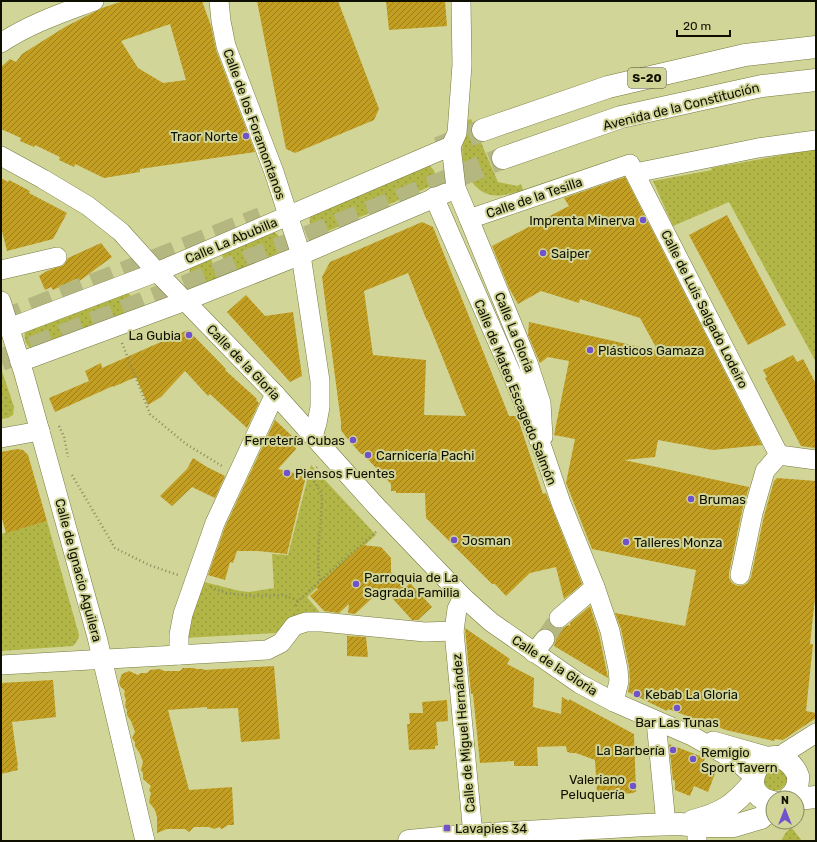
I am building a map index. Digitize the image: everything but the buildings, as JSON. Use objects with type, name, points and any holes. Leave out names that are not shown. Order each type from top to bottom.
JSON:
[{"type":"main road","name":"S-20","points":[[483,130],[608,87],[745,55],[816,47]]},
{"type":"main road","name":"Avenida de la Constitución","points":[[503,158],[622,118],[762,86],[816,80]]},
{"type":"main road","points":[[765,799],[761,798],[754,789],[753,779],[756,769],[766,760],[786,763],[816,781]]},
{"type":"main road","points":[[786,763],[798,777],[796,790]]},
{"type":"main road","points":[[685,829],[730,807],[753,779]]},
{"type":"main road","points":[[805,798],[816,797]]},
{"type":"main road","points":[[409,841],[473,835],[685,829],[734,826],[761,818],[765,814]]},
{"type":"street","points":[[1,43],[38,23],[94,1]]},
{"type":"street","name":"Calle de los Foramontanos","points":[[219,1],[226,46],[274,172],[301,255],[320,381],[320,407],[313,436]]},
{"type":"street","points":[[20,362],[185,301],[301,255],[456,188],[451,146],[457,133],[462,65],[461,1]]},
{"type":"street","name":"Calle de la Tesilla","points":[[456,188],[469,219],[632,168],[816,140]]},
{"type":"street","name":"Calle La Abubilla","points":[[9,328],[156,272],[451,146]]},
{"type":"street","name":"Calle de la Gloria","points":[[1,156],[93,209],[121,232],[156,272],[275,394],[390,520],[463,597],[491,622],[539,646],[580,684],[614,702],[692,736],[786,763]]},
{"type":"street","name":"Calle de Luis Salgado Lodeiro","points":[[632,168],[779,455]]},
{"type":"street","name":"Calle de Mateo Escagedo Salmón","points":[[434,198],[513,377],[543,450],[562,504],[595,587],[610,631],[618,669],[619,681],[614,702]]},
{"type":"street","name":"Calle La Gloria","points":[[469,219],[528,363],[541,403],[543,450]]},
{"type":"street","points":[[1,270],[58,257]]},
{"type":"street","name":"Calle de Ignacio Aguilera","points":[[1,302],[62,506],[103,659],[145,841]]},
{"type":"street","points":[[178,655],[178,635],[183,614],[214,523],[275,394]]},
{"type":"street","points":[[1,438],[40,431]]},
{"type":"street","points":[[740,575],[753,513],[765,472],[779,455],[816,460]]},
{"type":"street","points":[[559,618],[595,587]]},
{"type":"street","points":[[1,665],[267,650],[281,643],[294,626],[306,622],[322,622],[425,632],[454,631],[457,609],[463,597]]},
{"type":"street","name":"Calle de Miguel Hernández","points":[[454,631],[473,835]]},
{"type":"street","points":[[656,721],[685,829]]},
{"type":"street","name":"Calle de la Gloria","points":[[692,736],[736,761],[753,779]]},
{"type":"street","points":[[786,763],[786,752],[809,738]]},
{"type":"path","points":[[121,341],[150,414],[186,444],[207,458],[238,473]]},
{"type":"path","points":[[57,423],[64,437],[68,458]]},
{"type":"path","points":[[320,581],[318,558],[321,495],[312,479],[313,472],[330,454]]},
{"type":"path","points":[[70,472],[115,548],[149,565],[194,580],[226,593],[251,596],[284,595],[298,601]]},
{"type":"path","points":[[294,626],[295,608],[298,601],[390,520]]},
{"type":"shaded area","points":[[471,119],[498,182],[517,186],[521,184],[523,190],[502,195],[489,194],[477,188],[469,178],[465,172],[462,160],[462,149],[464,121]]},
{"type":"shaded area","points":[[816,149],[816,362],[729,202],[673,226],[653,181],[712,170],[711,168]]},
{"type":"shaded area","points":[[427,164],[433,169],[436,177],[431,186],[328,231],[322,233],[316,232],[312,228],[310,221],[311,213]]},
{"type":"shaded area","points":[[271,231],[275,232],[281,243],[278,253],[229,275],[221,252]]},
{"type":"shaded area","points":[[210,256],[219,280],[205,285],[192,283],[189,273],[191,266]]},
{"type":"shaded area","points":[[127,292],[146,311],[31,349],[26,343],[25,332]]},
{"type":"shaded area","points":[[1,368],[14,407],[13,415],[8,418],[1,419]]},
{"type":"shaded area","points":[[311,465],[376,535],[307,597],[322,615],[307,614],[296,616],[287,621],[276,633],[185,638],[200,581],[249,592],[274,588],[272,554],[288,555]]},
{"type":"shaded area","points":[[47,521],[79,635],[78,638],[73,646],[1,651],[1,534]]},
{"type":"shaded area","points":[[779,766],[788,778],[787,783],[780,790],[770,790],[763,784],[765,770]]},
{"type":"shaded area","points":[[794,830],[802,841],[781,841],[786,832]]},
{"type":"tunnel","points":[[438,148],[483,130]]},
{"type":"tunnel","points":[[1,360],[503,158]]},
{"type":"tunnel","points":[[1,321],[261,218]]},
{"type":"tunnel","points":[[545,639],[559,618]]},
{"type":"place","name":"Traor Norte","points":[[246,136]]},
{"type":"place","name":"Imprenta Minerva","points":[[643,220]]},
{"type":"place","name":"Saiper","points":[[543,253]]},
{"type":"place","name":"La Gubia","points":[[189,335]]},
{"type":"place","name":"Plásticos Gamaza","points":[[590,350]]},
{"type":"place","name":"Ferretería Cubas","points":[[353,440]]},
{"type":"place","name":"Carnicería Pachi","points":[[368,455]]},
{"type":"place","name":"Piensos Fuentes","points":[[287,473]]},
{"type":"place","name":"Brumas","points":[[691,499]]},
{"type":"place","name":"Josman","points":[[454,540]]},
{"type":"place","name":"Talleres Monza","points":[[626,542]]},
{"type":"place","name":"Parroquia de La Sagrada Familia","points":[[356,584]]},
{"type":"place","name":"Kebab La Gloria","points":[[637,694]]},
{"type":"place","name":"Bar Las Tunas","points":[[677,708]]},
{"type":"place","name":"La Barbería","points":[[673,750]]},
{"type":"place","name":"Remigio Sport Tavern","points":[[693,759]]},
{"type":"place","name":"Valeriano Peluquería","points":[[633,786]]},
{"type":"place","name":"Lavapies 34","points":[[447,828]]}]
